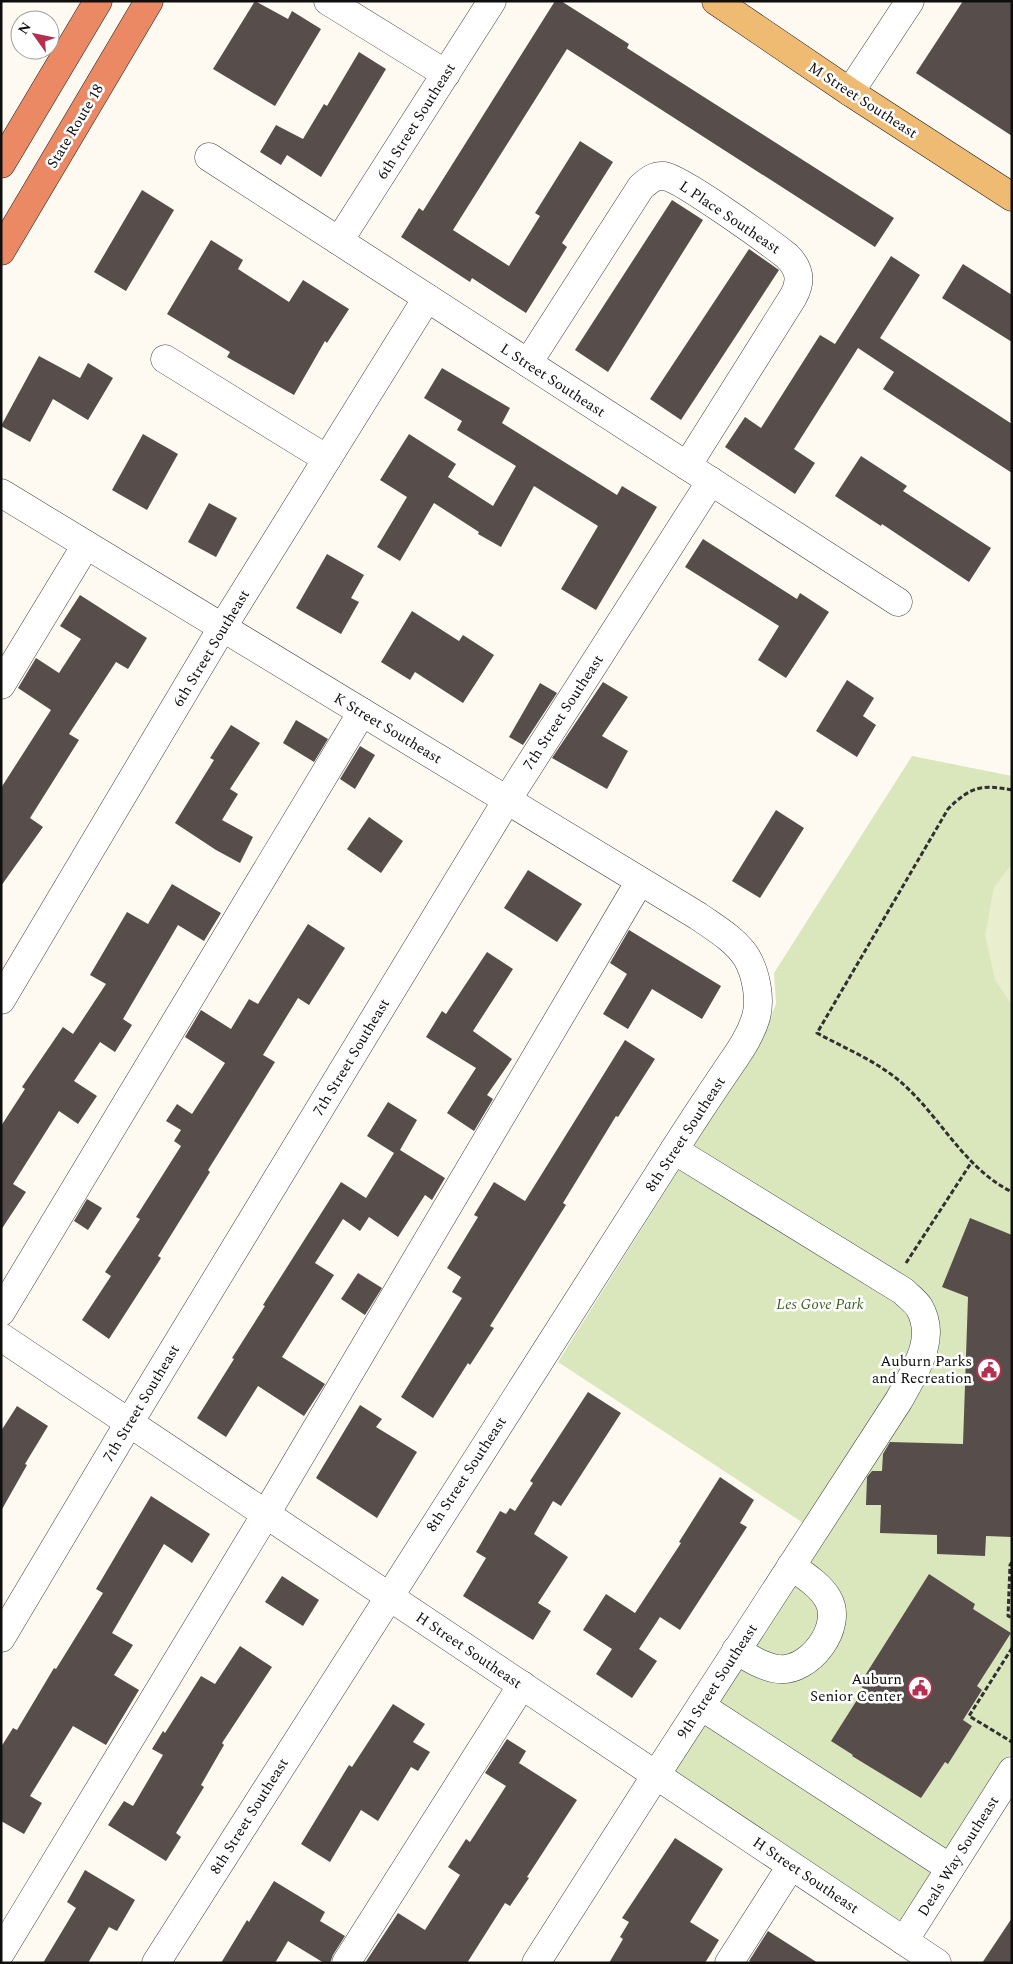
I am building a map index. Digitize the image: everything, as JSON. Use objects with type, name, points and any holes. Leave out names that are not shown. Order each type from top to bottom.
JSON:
[{"type":"highway","points":[[1,164],[98,1]]},
{"type":"highway","name":"State Route 18","points":[[1,250],[149,1]]},
{"type":"main road","name":"M Street Southeast","points":[[716,1],[850,92],[1012,197]]},
{"type":"street","points":[[328,1],[446,74]]},
{"type":"street","name":"6th Street Southeast","points":[[339,242],[492,1]]},
{"type":"street","points":[[850,92],[910,1]]},
{"type":"street","name":"L Street Southeast","points":[[209,157],[898,602]]},
{"type":"street","name":"L Place Southeast","points":[[528,364],[641,187],[650,179],[658,176],[667,176],[686,186],[787,256],[796,266],[800,279],[793,297],[686,466]]},
{"type":"street","name":"6th Street Southeast","points":[[1,1000],[222,628],[427,298]]},
{"type":"street","points":[[165,359],[327,459]]},
{"type":"street","name":"7th Street Southeast","points":[[1,1638],[507,800],[711,481]]},
{"type":"street","name":"K Street Southeast","points":[[1,493],[723,933],[746,957],[756,980]]},
{"type":"street","points":[[1,685],[86,544]]},
{"type":"street","points":[[1,1312],[362,712]]},
{"type":"street","points":[[1,1952],[266,1514],[640,881]]},
{"type":"street","name":"8th Street Southeast","points":[[156,1963],[751,1031],[757,1016],[756,980]]},
{"type":"street","name":"9th Street Southeast","points":[[536,1963],[656,1774],[899,1400],[924,1350],[925,1319],[918,1305],[903,1291],[674,1150]]},
{"type":"street","name":"H Street Southeast","points":[[1,1337],[937,1963]]},
{"type":"street","points":[[736,1650],[749,1658],[780,1669],[793,1669],[815,1654],[830,1626],[832,1613],[829,1600],[813,1582],[791,1566]]},
{"type":"street","points":[[346,1963],[522,1685]]},
{"type":"street","points":[[701,1706],[950,1868]]},
{"type":"street","name":"Deals Way Southeast","points":[[904,1940],[1012,1772]]},
{"type":"street","points":[[729,1963],[791,1866]]},
{"type":"path","points":[[1012,790],[998,787],[980,787],[962,795],[948,809],[817,1033],[884,1069],[922,1102],[972,1163],[997,1184],[1012,1192]]},
{"type":"path","points":[[892,1284],[972,1163]]},
{"type":"path","points":[[1012,1562],[1010,1565],[1008,1616],[1012,1618]]},
{"type":"path","points":[[1012,1648],[970,1716],[1012,1742]]},
{"type":"green space","name":"Les Gove Park","points":[[912,756],[1012,776],[1012,1751],[892,1932],[656,1775],[814,1530],[558,1362],[764,1034],[776,1004],[774,973]]},
{"type":"green space","points":[[1012,864],[1012,1005],[995,980],[985,935],[994,887]]},
{"type":"building","points":[[255,1],[288,19],[292,11],[321,29],[275,106],[213,69]]},
{"type":"building","points":[[555,1],[561,1],[629,44],[627,48],[894,218],[875,247],[567,49],[453,230],[509,266],[540,216],[535,213],[580,141],[613,162],[562,243],[567,247],[526,313],[472,278],[470,282],[401,237],[419,208],[423,211]]},
{"type":"building","points":[[963,1],[1012,1],[1012,136],[916,73]]},
{"type":"building","points":[[359,52],[386,69],[321,177],[287,155],[281,165],[260,152],[276,125],[303,139],[324,104],[327,106]]},
{"type":"building","points":[[142,190],[174,210],[126,291],[94,272]]},
{"type":"building","points":[[672,200],[703,220],[608,372],[575,350]]},
{"type":"building","points":[[211,240],[243,260],[238,269],[289,302],[303,280],[349,309],[327,343],[325,341],[294,395],[227,357],[230,352],[167,314]]},
{"type":"building","points":[[749,249],[779,270],[681,420],[650,399]]},
{"type":"building","points":[[891,256],[920,275],[880,338],[1012,424],[1012,473],[883,389],[894,372],[858,348],[794,449],[815,463],[795,494],[725,447],[745,417],[761,428],[820,335],[835,344]]},
{"type":"building","points":[[963,264],[1012,295],[1012,342],[942,298]]},
{"type":"building","points":[[39,356],[80,378],[88,363],[113,378],[88,420],[53,399],[30,442],[1,426]]},
{"type":"building","points":[[442,368],[510,408],[502,423],[617,495],[622,486],[657,507],[596,610],[561,589],[598,526],[534,486],[501,547],[478,534],[479,532],[434,503],[400,561],[377,547],[407,497],[380,480],[409,434],[456,464],[448,477],[493,506],[516,466],[457,430],[462,421],[424,398]]},
{"type":"building","points":[[143,434],[178,454],[147,510],[112,490]]},
{"type":"building","points":[[861,456],[907,486],[903,491],[991,548],[969,582],[882,524],[881,526],[835,496]]},
{"type":"building","points":[[209,503],[237,518],[216,557],[188,542]]},
{"type":"building","points":[[703,539],[797,599],[800,593],[829,612],[786,678],[758,660],[779,626],[685,567]]},
{"type":"building","points":[[327,554],[364,575],[351,598],[359,602],[341,634],[296,608]]},
{"type":"building","points":[[80,595],[147,638],[128,669],[116,662],[69,734],[79,740],[30,818],[43,827],[1,886],[1,788],[51,710],[18,688],[36,658],[59,673],[81,639],[60,626]]},
{"type":"building","points":[[412,611],[459,641],[463,635],[494,655],[463,703],[415,672],[410,680],[381,662]]},
{"type":"building","points":[[847,680],[874,698],[863,716],[876,725],[857,757],[816,731]]},
{"type":"building","points":[[603,682],[628,697],[602,736],[628,751],[607,789],[552,758]]},
{"type":"building","points":[[540,683],[557,693],[523,745],[509,737]]},
{"type":"building","points":[[296,720],[328,739],[314,762],[283,743]]},
{"type":"building","points":[[231,725],[260,743],[230,789],[238,794],[222,820],[253,837],[240,863],[216,850],[175,823],[214,760],[210,758]]},
{"type":"building","points":[[360,746],[375,755],[355,789],[340,779]]},
{"type":"building","points":[[776,810],[804,828],[760,898],[732,881]]},
{"type":"building","points":[[369,817],[403,841],[381,873],[347,849]]},
{"type":"building","points":[[528,870],[582,904],[557,942],[504,908]]},
{"type":"building","points":[[172,884],[221,913],[204,941],[178,925],[123,1019],[132,1025],[115,1052],[100,1042],[74,1081],[97,1096],[78,1124],[59,1111],[13,1184],[26,1192],[1,1230],[1,1126],[25,1089],[22,1087],[63,1027],[73,1034],[106,984],[90,975],[127,912],[148,924]]},
{"type":"building","points":[[308,924],[345,948],[309,1005],[298,998],[263,1055],[275,1062],[208,1170],[210,1172],[158,1256],[161,1258],[109,1339],[82,1320],[111,1276],[105,1272],[140,1219],[136,1217],[181,1146],[174,1141],[181,1130],[166,1121],[177,1104],[192,1114],[225,1063],[185,1037],[201,1010],[231,1029],[249,999],[258,1004]]},
{"type":"building","points":[[629,930],[721,986],[702,1019],[652,989],[628,1029],[603,1014],[627,974],[610,963]]},
{"type":"building","points":[[487,952],[513,969],[473,1031],[512,1059],[487,1095],[493,1099],[474,1131],[447,1113],[476,1068],[426,1037],[442,1011],[446,1014]]},
{"type":"building","points":[[625,1040],[655,1059],[618,1117],[616,1116],[563,1203],[566,1205],[490,1326],[494,1328],[470,1365],[468,1363],[433,1418],[401,1397],[462,1298],[452,1292],[461,1277],[447,1268],[478,1217],[474,1215],[494,1182],[525,1201]]},
{"type":"building","points":[[388,1102],[417,1120],[400,1150],[445,1178],[432,1200],[425,1195],[398,1237],[369,1217],[360,1231],[343,1219],[315,1263],[334,1275],[282,1357],[325,1384],[304,1416],[258,1386],[226,1437],[197,1418],[265,1306],[263,1305],[341,1182],[366,1198],[394,1153],[367,1136]]},
{"type":"building","points":[[87,1199],[102,1208],[88,1230],[74,1221]]},
{"type":"building","name":"Auburn Parks and Recreation","points":[[970,1218],[1012,1235],[1012,1537],[986,1536],[985,1556],[937,1554],[937,1535],[880,1533],[881,1505],[866,1505],[867,1477],[872,1471],[882,1471],[883,1454],[890,1442],[963,1444],[968,1297],[942,1287]]},
{"type":"building","points":[[358,1273],[382,1288],[365,1315],[341,1299]]},
{"type":"building","points":[[588,1392],[621,1413],[561,1506],[553,1501],[534,1534],[568,1557],[538,1603],[551,1611],[533,1640],[463,1596],[486,1558],[476,1552],[500,1511],[506,1514],[510,1508],[515,1511],[533,1483],[530,1481]]},
{"type":"building","points":[[360,1405],[382,1419],[376,1427],[417,1452],[377,1518],[316,1478]]},
{"type":"building","points":[[17,1406],[48,1426],[25,1464],[27,1465],[1,1511],[1,1431]]},
{"type":"building","points":[[720,1477],[754,1500],[740,1523],[747,1527],[680,1630],[660,1617],[639,1649],[657,1661],[632,1698],[596,1674],[612,1649],[583,1630],[606,1594],[635,1613],[681,1543],[679,1542]]},
{"type":"building","points":[[151,1496],[210,1534],[192,1563],[164,1544],[112,1633],[133,1645],[114,1675],[139,1690],[106,1745],[73,1726],[30,1796],[42,1803],[24,1834],[1,1821],[1,1747],[13,1728],[17,1730],[54,1668],[56,1669],[103,1593],[96,1589]]},
{"type":"building","name":"Auburn Senior Center","points":[[929,1574],[975,1604],[973,1609],[1011,1633],[977,1686],[982,1690],[963,1720],[972,1726],[948,1764],[945,1762],[921,1798],[831,1741],[864,1689],[859,1685]]},
{"type":"building","points":[[282,1576],[319,1600],[303,1626],[265,1602]]},
{"type":"building","points":[[240,1646],[272,1667],[222,1743],[224,1745],[201,1785],[204,1787],[176,1833],[181,1837],[166,1861],[108,1825],[124,1801],[133,1806],[163,1755],[152,1749],[163,1731],[165,1733],[201,1676],[215,1684]]},
{"type":"building","points":[[393,1704],[425,1724],[413,1742],[430,1752],[418,1771],[411,1767],[378,1821],[361,1810],[330,1862],[301,1844],[349,1765],[352,1767]]},
{"type":"building","points":[[507,1739],[526,1751],[519,1763],[577,1800],[527,1877],[529,1878],[510,1906],[505,1903],[467,1963],[365,1963],[398,1913],[425,1930],[460,1875],[448,1867],[466,1839],[470,1842],[506,1786],[485,1773]]},
{"type":"building","points":[[675,1838],[723,1869],[690,1922],[719,1940],[705,1963],[609,1963],[623,1939],[620,1937],[629,1922],[622,1918]]},
{"type":"building","points":[[85,1870],[135,1900],[117,1931],[109,1927],[88,1963],[43,1963],[76,1908],[67,1902]]},
{"type":"building","points":[[274,1881],[325,1912],[320,1921],[345,1936],[330,1963],[324,1963],[288,1941],[275,1963],[221,1963],[247,1920],[249,1922]]},
{"type":"building","points":[[1012,1918],[1012,1963],[982,1963]]},
{"type":"building","points":[[768,1931],[818,1963],[752,1963],[749,1961]]},
{"type":"place","name":"Auburn Parks and Recreation","points":[[989,1370]]},
{"type":"place","name":"Auburn Senior Center","points":[[920,1688]]}]
